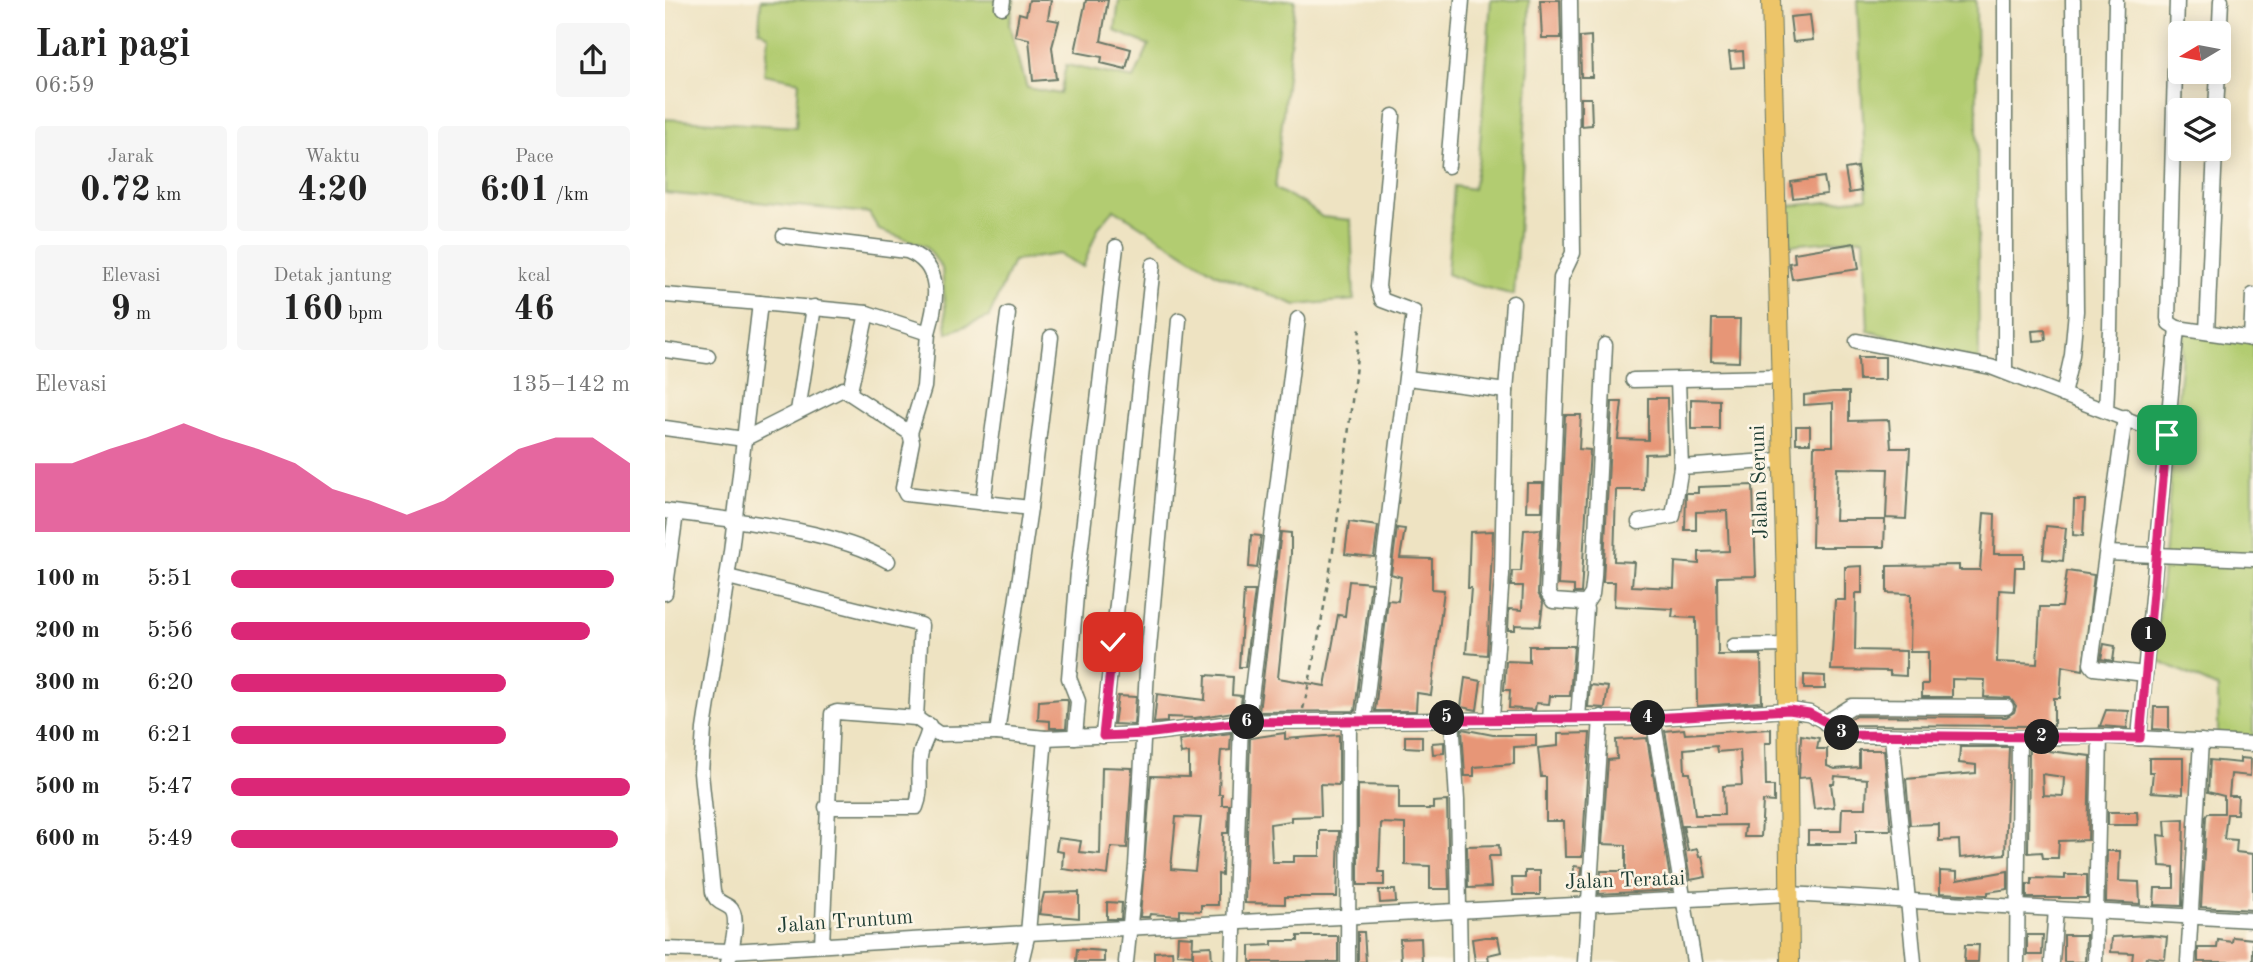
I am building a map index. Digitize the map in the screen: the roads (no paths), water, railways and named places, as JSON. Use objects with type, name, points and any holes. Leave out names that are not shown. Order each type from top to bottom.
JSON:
[{"type":"main road","name":"Jalan Seruni","points":[[1771,0],[1771,373],[1768,460],[1774,646],[1789,710],[1790,962]]},
{"type":"street","points":[[1448,166],[1462,0]]},
{"type":"street","points":[[1570,0],[1573,253],[1561,278],[1548,593],[1553,601],[1584,606]]},
{"type":"street","points":[[2005,0],[2005,372]]},
{"type":"street","points":[[2063,395],[2072,355],[2076,312],[2073,0]]},
{"type":"street","points":[[2106,410],[2111,329],[2116,0]]},
{"type":"street","points":[[2177,0],[2169,323],[2176,328],[2252,339],[2253,295]]},
{"type":"street","points":[[2220,21],[2221,0]]},
{"type":"street","points":[[1348,962],[1357,720],[1408,378],[1414,312],[1383,300],[1378,287],[1393,116]]},
{"type":"street","points":[[2207,332],[2214,161]]},
{"type":"street","points":[[784,236],[907,251],[921,256],[932,271],[937,286],[936,306],[928,333],[924,387],[910,433],[912,442],[903,488],[907,494],[1030,508]]},
{"type":"street","points":[[1075,737],[1078,701],[1069,678],[1078,572],[1116,247]]},
{"type":"street","points":[[1103,736],[1153,265]]},
{"type":"street","points":[[665,295],[867,313],[928,333]]},
{"type":"street","points":[[729,957],[734,918],[730,908],[718,902],[713,892],[701,773],[704,729],[728,577],[760,303]]},
{"type":"street","points":[[1492,718],[1502,576],[1506,391],[1513,303]]},
{"type":"street","points":[[798,411],[814,307]]},
{"type":"street","points":[[850,391],[867,313]]},
{"type":"street","points":[[983,503],[1008,314]]},
{"type":"street","points":[[1233,962],[1245,722],[1297,319]]},
{"type":"street","points":[[1126,962],[1131,929],[1147,670],[1179,320]]},
{"type":"street","points":[[2140,738],[2176,328]]},
{"type":"street","points":[[997,733],[1030,508],[1051,337]]},
{"type":"street","points":[[1857,341],[2005,372],[2167,435]]},
{"type":"street","points":[[1584,606],[1592,594],[1594,577],[1605,345]]},
{"type":"street","points":[[665,350],[708,356]]},
{"type":"street","points":[[1633,380],[1678,380],[1771,373]]},
{"type":"street","points":[[1408,378],[1506,391]]},
{"type":"street","points":[[1639,522],[1674,516],[1681,467],[1678,380]]},
{"type":"street","points":[[665,428],[744,439],[839,390],[850,391],[910,433]]},
{"type":"street","points":[[2125,417],[2092,667],[2104,671],[2145,674]]},
{"type":"street","points":[[1681,467],[1768,460]]},
{"type":"street","points":[[665,593],[671,512],[735,520],[870,550],[888,561]]},
{"type":"street","points":[[2107,554],[2253,559]]},
{"type":"street","points":[[728,577],[921,625],[923,722],[929,738],[920,754],[922,780],[916,807],[826,807]]},
{"type":"street","points":[[1578,718],[1587,614],[1584,606]]},
{"type":"street","points":[[1734,646],[1774,646]]},
{"type":"street","points":[[1825,723],[1851,706],[2006,706]]},
{"type":"street","points":[[821,945],[830,720],[834,712],[923,722],[939,734],[997,733],[1045,738],[1145,734],[1245,722],[1653,718],[1789,710],[1809,713],[1847,734],[1892,737],[2100,736],[2253,744]]},
{"type":"street","points":[[1585,962],[1601,717]]},
{"type":"street","points":[[1452,718],[1460,962]]},
{"type":"street","points":[[1653,718],[1694,962]]},
{"type":"street","points":[[2095,962],[2100,736]]},
{"type":"street","points":[[1892,737],[1914,962]]},
{"type":"street","points":[[1021,962],[1028,933],[1045,738]]},
{"type":"street","points":[[2017,962],[2019,738]]},
{"type":"street","points":[[2187,962],[2201,741]]},
{"type":"street","name":"Jalan Teratai","points":[[1028,933],[1349,918],[1590,902],[1789,894],[2253,920]]},
{"type":"street","points":[[2052,962],[2056,909]]},
{"type":"street","name":"Jalan Truntum","points":[[665,950],[729,957],[821,945],[1028,933]]}]
